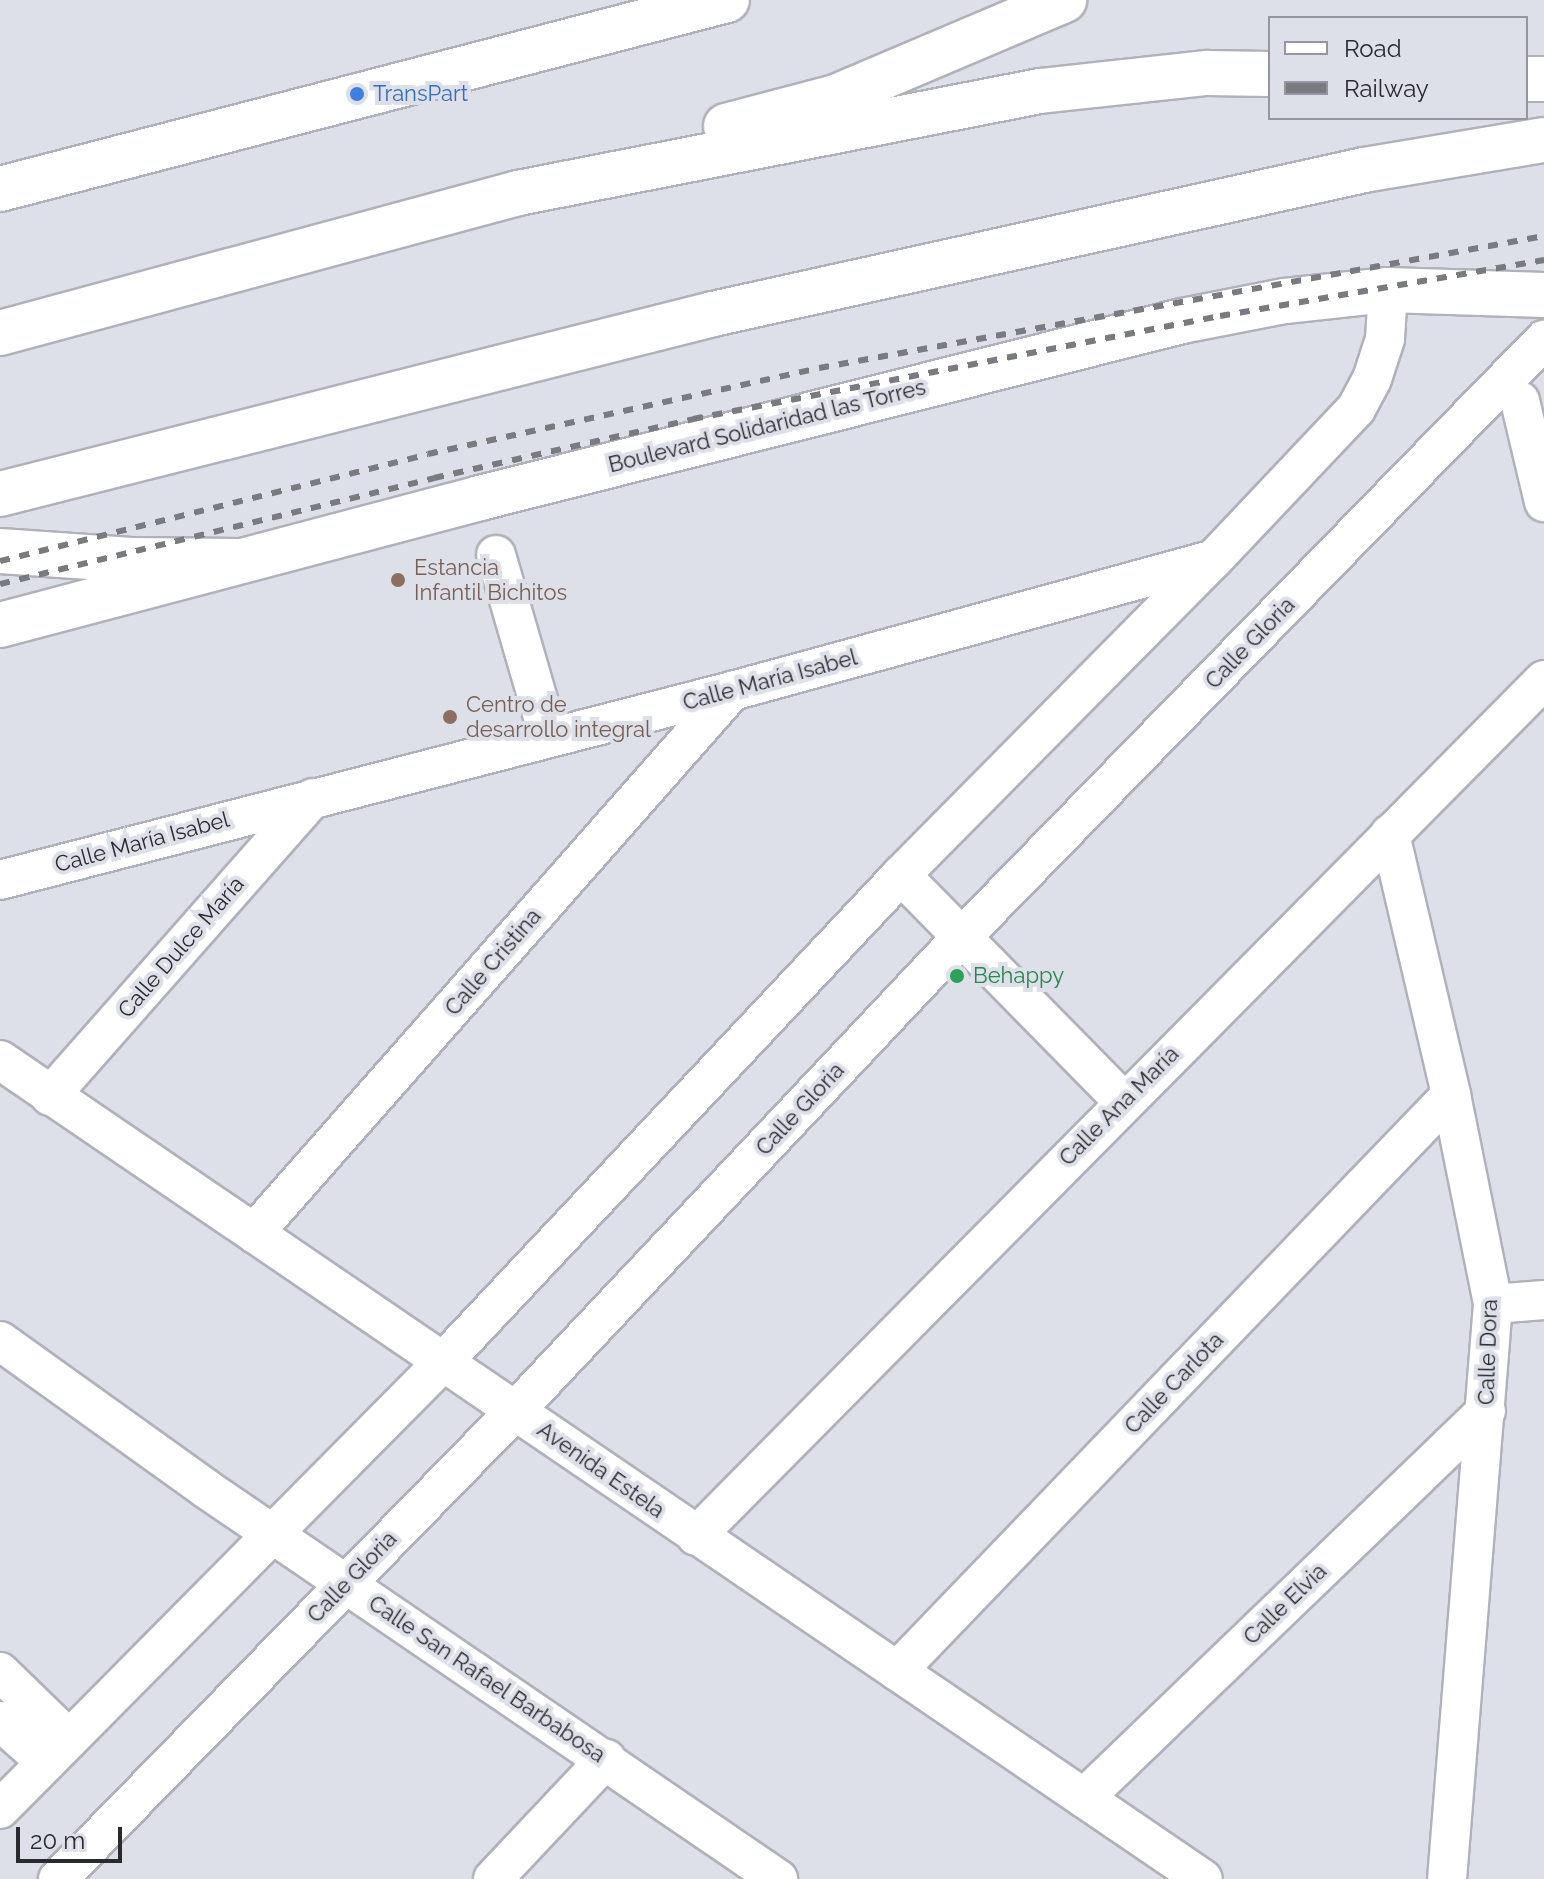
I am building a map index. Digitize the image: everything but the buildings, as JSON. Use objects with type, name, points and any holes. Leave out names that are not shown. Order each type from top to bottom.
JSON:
[{"type":"main road","points":[[0,189],[727,0]]},
{"type":"main road","points":[[518,193],[644,147],[836,97],[1064,0]]},
{"type":"main road","points":[[0,333],[518,193],[1040,91],[1207,73],[1268,74]]},
{"type":"main road","points":[[0,494],[713,314],[1364,170],[1544,140]]},
{"type":"main road","name":"Boulevard Solidaridad las Torres","points":[[0,625],[239,561],[1182,321],[1285,301],[1388,290],[1544,295]]},
{"type":"main road","points":[[0,551],[131,560],[239,561]]},
{"type":"street","points":[[0,1809],[442,1363],[901,875],[1213,560],[1356,409],[1372,379],[1385,339],[1388,290]]},
{"type":"street","name":"Calle Gloria","points":[[58,1879],[515,1411],[960,939],[1544,340]]},
{"type":"street","points":[[1481,408],[1532,399],[1544,502]]},
{"type":"street","points":[[496,555],[549,737]]},
{"type":"street","name":"Calle María Isabel","points":[[0,880],[732,691],[1213,560]]},
{"type":"street","name":"Calle Ana María","points":[[696,1536],[1123,1101],[1544,680]]},
{"type":"street","name":"Calle Cristina","points":[[254,1233],[732,691]]},
{"type":"street","name":"Calle Dulce María","points":[[50,1096],[313,798]]},
{"type":"street","name":"Calle Dora","points":[[1390,834],[1451,1095],[1493,1304],[1447,1879]]},
{"type":"street","points":[[901,875],[960,939],[1123,1101]]},
{"type":"street","name":"Avenida Estela","points":[[0,1060],[1203,1879]]},
{"type":"street","name":"Calle Carlota","points":[[897,1671],[1451,1095]]},
{"type":"street","points":[[1493,1304],[1544,1300]]},
{"type":"street","name":"Calle San Rafael Barbabosa","points":[[0,1341],[274,1535],[778,1879]]},
{"type":"street","name":"Calle Elvia","points":[[1084,1798],[1486,1411]]},
{"type":"street","points":[[0,1672],[58,1750]]},
{"type":"street","points":[[0,1721],[58,1750]]},
{"type":"street","points":[[493,1879],[606,1759]]},
{"type":"railway","points":[[0,561],[428,454],[819,368],[1544,236]]},
{"type":"railway","points":[[0,584],[434,478],[693,419],[1220,316],[1544,260]]},
{"type":"place","name":"TransPart","points":[[357,94]]},
{"type":"place","name":"Estancia Infantil Bichitos","points":[[398,580]]},
{"type":"place","name":"Centro de desarrollo integral","points":[[450,717]]},
{"type":"place","name":"Behappy","points":[[957,976]]}]
